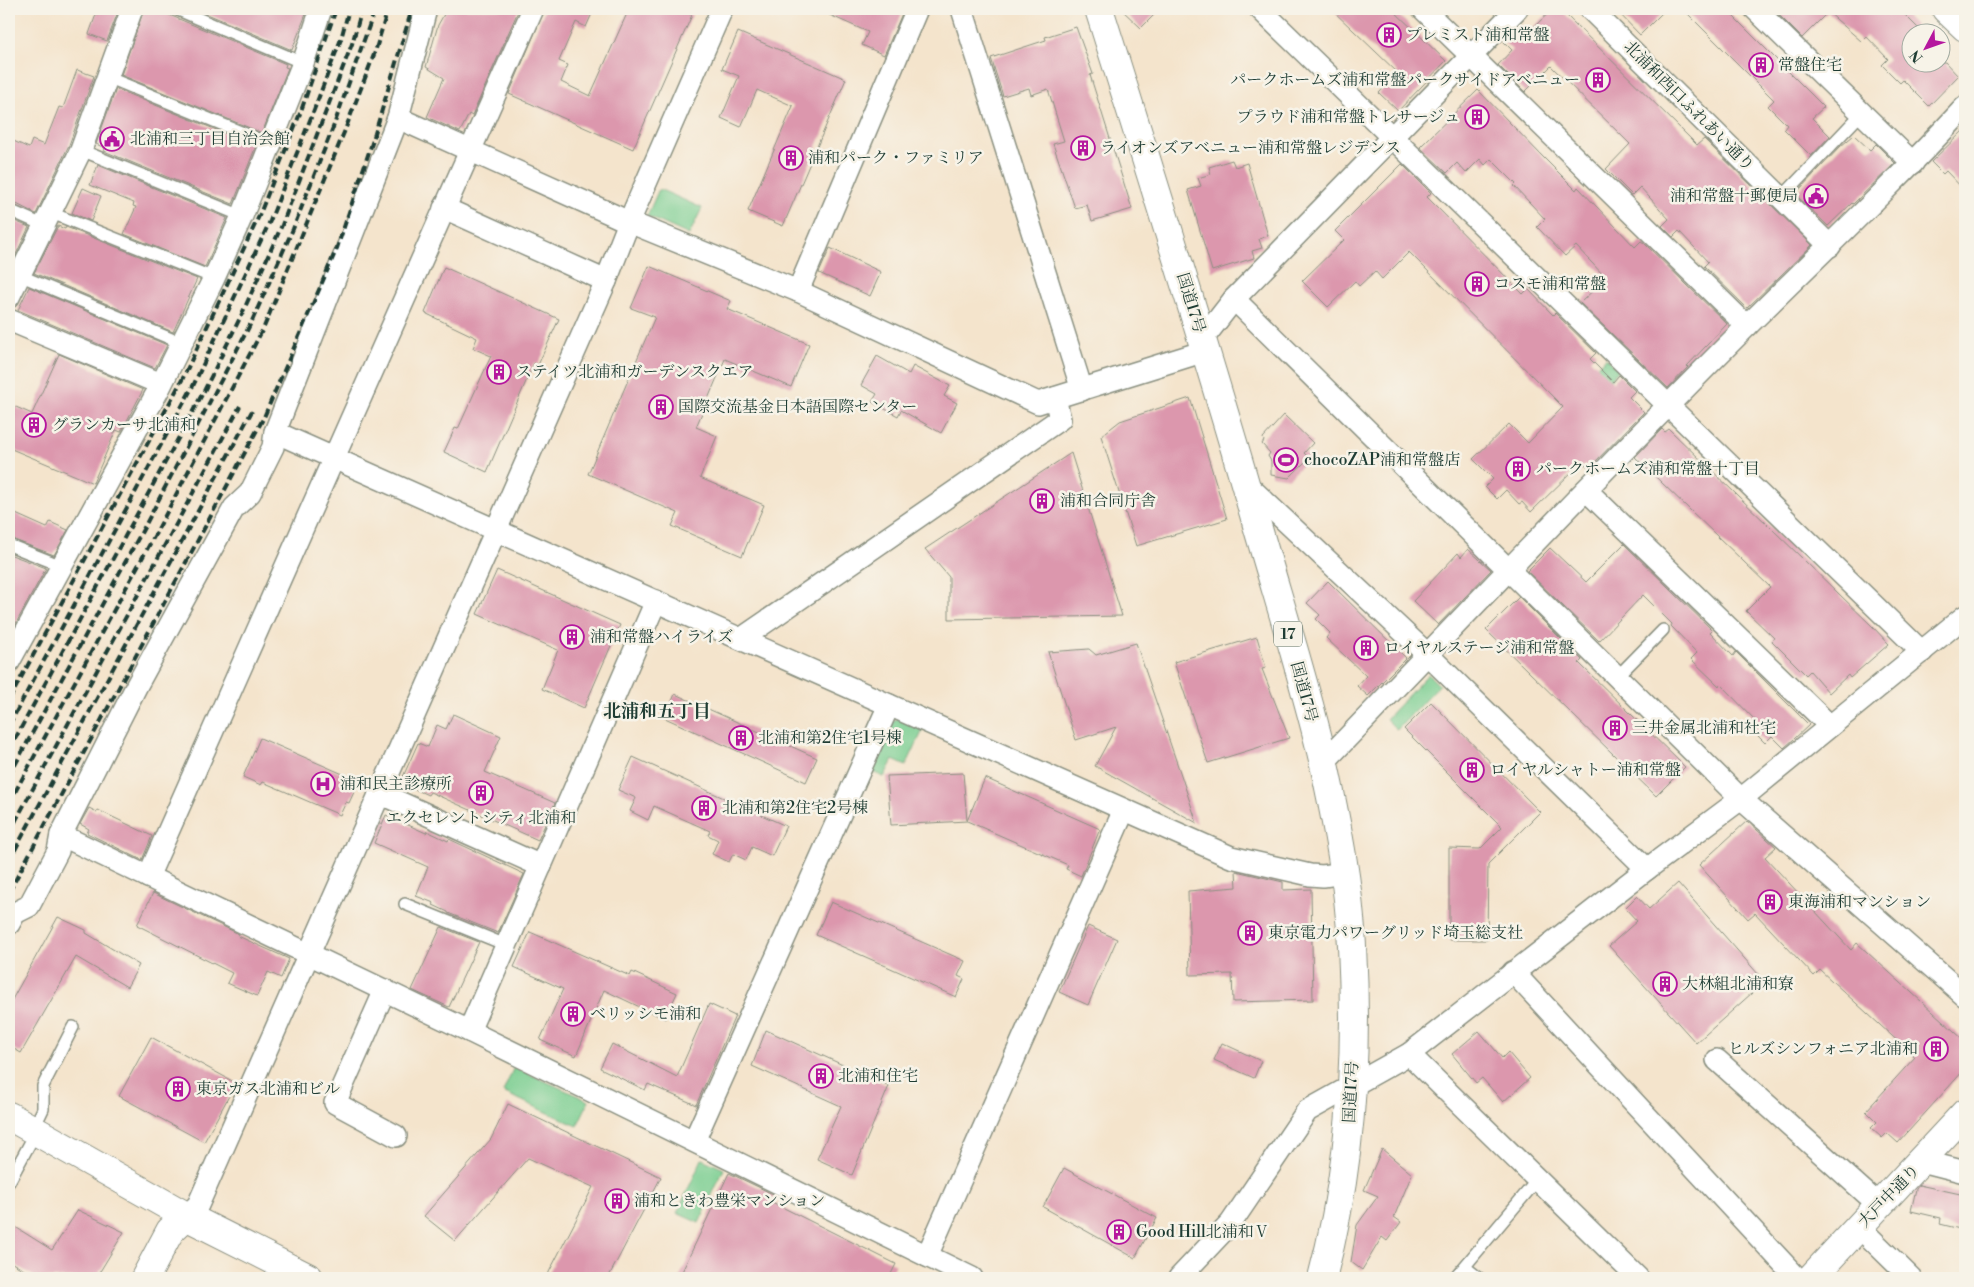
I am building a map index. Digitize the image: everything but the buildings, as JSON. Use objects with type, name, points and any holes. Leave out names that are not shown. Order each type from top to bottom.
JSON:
[{"type":"main road","name":"国道17号","points":[[1099,9],[1204,346],[1301,679],[1323,763],[1344,873],[1352,946],[1352,1086],[1345,1170],[1322,1278]]},
{"type":"main road","points":[[1946,9],[1965,27]]},
{"type":"main road","name":"大戸中通り","points":[[1811,1278],[1965,1113]]},
{"type":"main road","points":[[9,1116],[186,1216],[309,1278]]},
{"type":"main road","points":[[145,1278],[170,1231],[186,1216]]},
{"type":"street","points":[[9,297],[46,218],[81,150],[132,9]]},
{"type":"street","points":[[9,662],[15,636],[62,566],[161,384],[214,278],[242,216],[303,63],[320,9]]},
{"type":"street","points":[[9,924],[15,913],[29,906],[58,851],[61,835],[137,685],[234,508],[250,493],[273,447],[275,432],[398,118],[426,9]]},
{"type":"street","points":[[148,876],[533,9]]},
{"type":"street","points":[[186,1216],[198,1205],[606,282],[629,222],[722,9]]},
{"type":"street","points":[[798,291],[917,9]]},
{"type":"street","points":[[962,9],[1082,390]]},
{"type":"street","points":[[1260,9],[1922,652]]},
{"type":"street","points":[[1423,9],[1747,326]]},
{"type":"street","points":[[398,118],[629,222],[798,291],[1038,403],[1082,390],[1204,346],[1234,299],[1517,9]]},
{"type":"street","name":"北浦和西口ふれあい通り","points":[[1590,9],[1830,246]]},
{"type":"street","points":[[1754,9],[1913,163]]},
{"type":"street","points":[[1323,763],[1586,490],[1747,326],[1913,163],[1965,107]]},
{"type":"street","points":[[444,208],[606,282]]},
{"type":"street","points":[[1234,299],[1741,799],[1965,996]]},
{"type":"street","points":[[9,320],[161,384]]},
{"type":"street","points":[[741,640],[1060,419],[1055,398]]},
{"type":"street","points":[[275,432],[1231,857],[1310,875],[1323,876],[1344,873]]},
{"type":"street","points":[[1245,483],[1428,655],[1647,869]]},
{"type":"street","points":[[1586,490],[1830,726]]},
{"type":"street","points":[[469,1031],[656,601]]},
{"type":"street","points":[[1179,1278],[1230,1224],[1307,1112],[1409,1054],[1647,869],[1741,799],[1965,616]]},
{"type":"street","points":[[694,1141],[889,705]]},
{"type":"street","points":[[379,793],[540,866]]},
{"type":"street","points":[[927,1256],[1124,810]]},
{"type":"street","points":[[61,835],[385,990],[972,1278]]},
{"type":"street","points":[[1513,972],[1797,1278]]},
{"type":"street","points":[[385,990],[335,1103],[396,1136]]},
{"type":"street","points":[[1409,1054],[1638,1278]]},
{"type":"street","points":[[1718,1060],[1878,1205]]},
{"type":"street","points":[[1922,1161],[1965,1172]]},
{"type":"street","points":[[1859,1227],[1910,1278]]},
{"type":"lane","points":[[176,9],[303,63]]},
{"type":"lane","points":[[107,77],[270,144]]},
{"type":"lane","points":[[1782,197],[1862,113]]},
{"type":"lane","points":[[81,150],[242,216]]},
{"type":"lane","points":[[9,210],[46,218],[214,278]]},
{"type":"lane","points":[[19,275],[181,343]]},
{"type":"lane","points":[[9,545],[62,566]]},
{"type":"lane","points":[[1618,676],[1663,630]]},
{"type":"lane","points":[[405,904],[506,946]]},
{"type":"lane","points":[[9,1182],[35,1131],[43,1109],[43,1086],[74,1027]]},
{"type":"lane","points":[[1455,1278],[1538,1179]]},
{"type":"lane","points":[[1465,1266],[1479,1278]]},
{"type":"green space","points":[[659,189],[702,208],[689,235],[647,216]]},
{"type":"green space","points":[[1606,357],[1619,370],[1584,407],[1571,395]]},
{"type":"green space","points":[[1428,674],[1439,685],[1397,730],[1386,719]]},
{"type":"green space","points":[[899,718],[923,730],[906,766],[893,760],[884,777],[870,771],[890,722]]},
{"type":"green space","points":[[514,1067],[589,1101],[577,1126],[503,1092]]},
{"type":"green space","points":[[702,1159],[724,1169],[699,1223],[677,1213]]},
{"type":"railway","points":[[9,700],[183,378],[259,216],[301,111],[336,9]]},
{"type":"railway","points":[[9,725],[194,384],[270,221],[341,39],[349,9]]},
{"type":"railway","points":[[9,750],[205,389],[241,316],[282,225],[352,44],[362,9]]},
{"type":"railway","points":[[9,776],[147,522],[252,321],[293,229],[334,125],[375,9]]},
{"type":"railway","points":[[9,803],[158,529],[264,327],[345,130],[375,52],[388,9]]},
{"type":"railway","points":[[9,892],[264,417],[337,248],[373,140],[412,9]]},
{"type":"railway","points":[[9,833],[240,406]]},
{"type":"railway","points":[[9,861],[252,411]]},
{"type":"place","name":"プレミスト浦和常盤","points":[[1389,35]]},
{"type":"place","name":"常盤住宅","points":[[1761,65]]},
{"type":"place","name":"パークホームズ浦和常盤パークサイドアベニュー","points":[[1598,80]]},
{"type":"place","name":"プラウド浦和常盤トレサージュ","points":[[1477,117]]},
{"type":"place","name":"北浦和三丁目自治会館","points":[[112,139]]},
{"type":"place","name":"ライオンズアベニュー浦和常盤レジデンス","points":[[1083,148]]},
{"type":"place","name":"浦和パーク・ファミリア","points":[[791,158]]},
{"type":"place","name":"浦和常盤十郵便局","points":[[1816,196]]},
{"type":"place","name":"コスモ浦和常盤","points":[[1477,284]]},
{"type":"place","name":"ステイツ北浦和ガーデンスクエア","points":[[499,372]]},
{"type":"place","name":"国際交流基金日本語国際センター","points":[[661,407]]},
{"type":"place","name":"グランカーサ北浦和","points":[[34,425]]},
{"type":"place","name":"chocoZAP浦和常盤店","points":[[1286,460]]},
{"type":"place","name":"パークホームズ浦和常盤十丁目","points":[[1518,469]]},
{"type":"place","name":"浦和合同庁舎","points":[[1042,501]]},
{"type":"place","name":"浦和常盤ハイライズ","points":[[572,637]]},
{"type":"place","name":"ロイヤルステージ浦和常盤","points":[[1366,648]]},
{"type":"place","name":"三井金属北浦和社宅","points":[[1615,728]]},
{"type":"place","name":"北浦和第2住宅1号棟","points":[[741,738]]},
{"type":"place","name":"ロイヤルシャトー浦和常盤","points":[[1472,770]]},
{"type":"place","name":"浦和民主診療所","points":[[323,784]]},
{"type":"place","name":"エクセレントシティ北浦和","points":[[481,793]]},
{"type":"place","name":"北浦和第2住宅2号棟","points":[[704,808]]},
{"type":"place","name":"東海浦和マンション","points":[[1770,902]]},
{"type":"place","name":"東京電力パワーグリッド埼玉総支社","points":[[1250,933]]},
{"type":"place","name":"大林組北浦和寮","points":[[1665,984]]},
{"type":"place","name":"ベリッシモ浦和","points":[[573,1014]]},
{"type":"place","name":"ヒルズシンフォニア北浦和","points":[[1936,1049]]},
{"type":"place","name":"北浦和住宅","points":[[821,1076]]},
{"type":"place","name":"東京ガス北浦和ビル","points":[[178,1089]]},
{"type":"place","name":"浦和ときわ豊栄マンション","points":[[617,1201]]},
{"type":"place","name":"Good Hill北浦和Ⅴ","points":[[1119,1232]]},
{"type":"district","name":"北浦和五丁目","points":[[657,711]]}]
